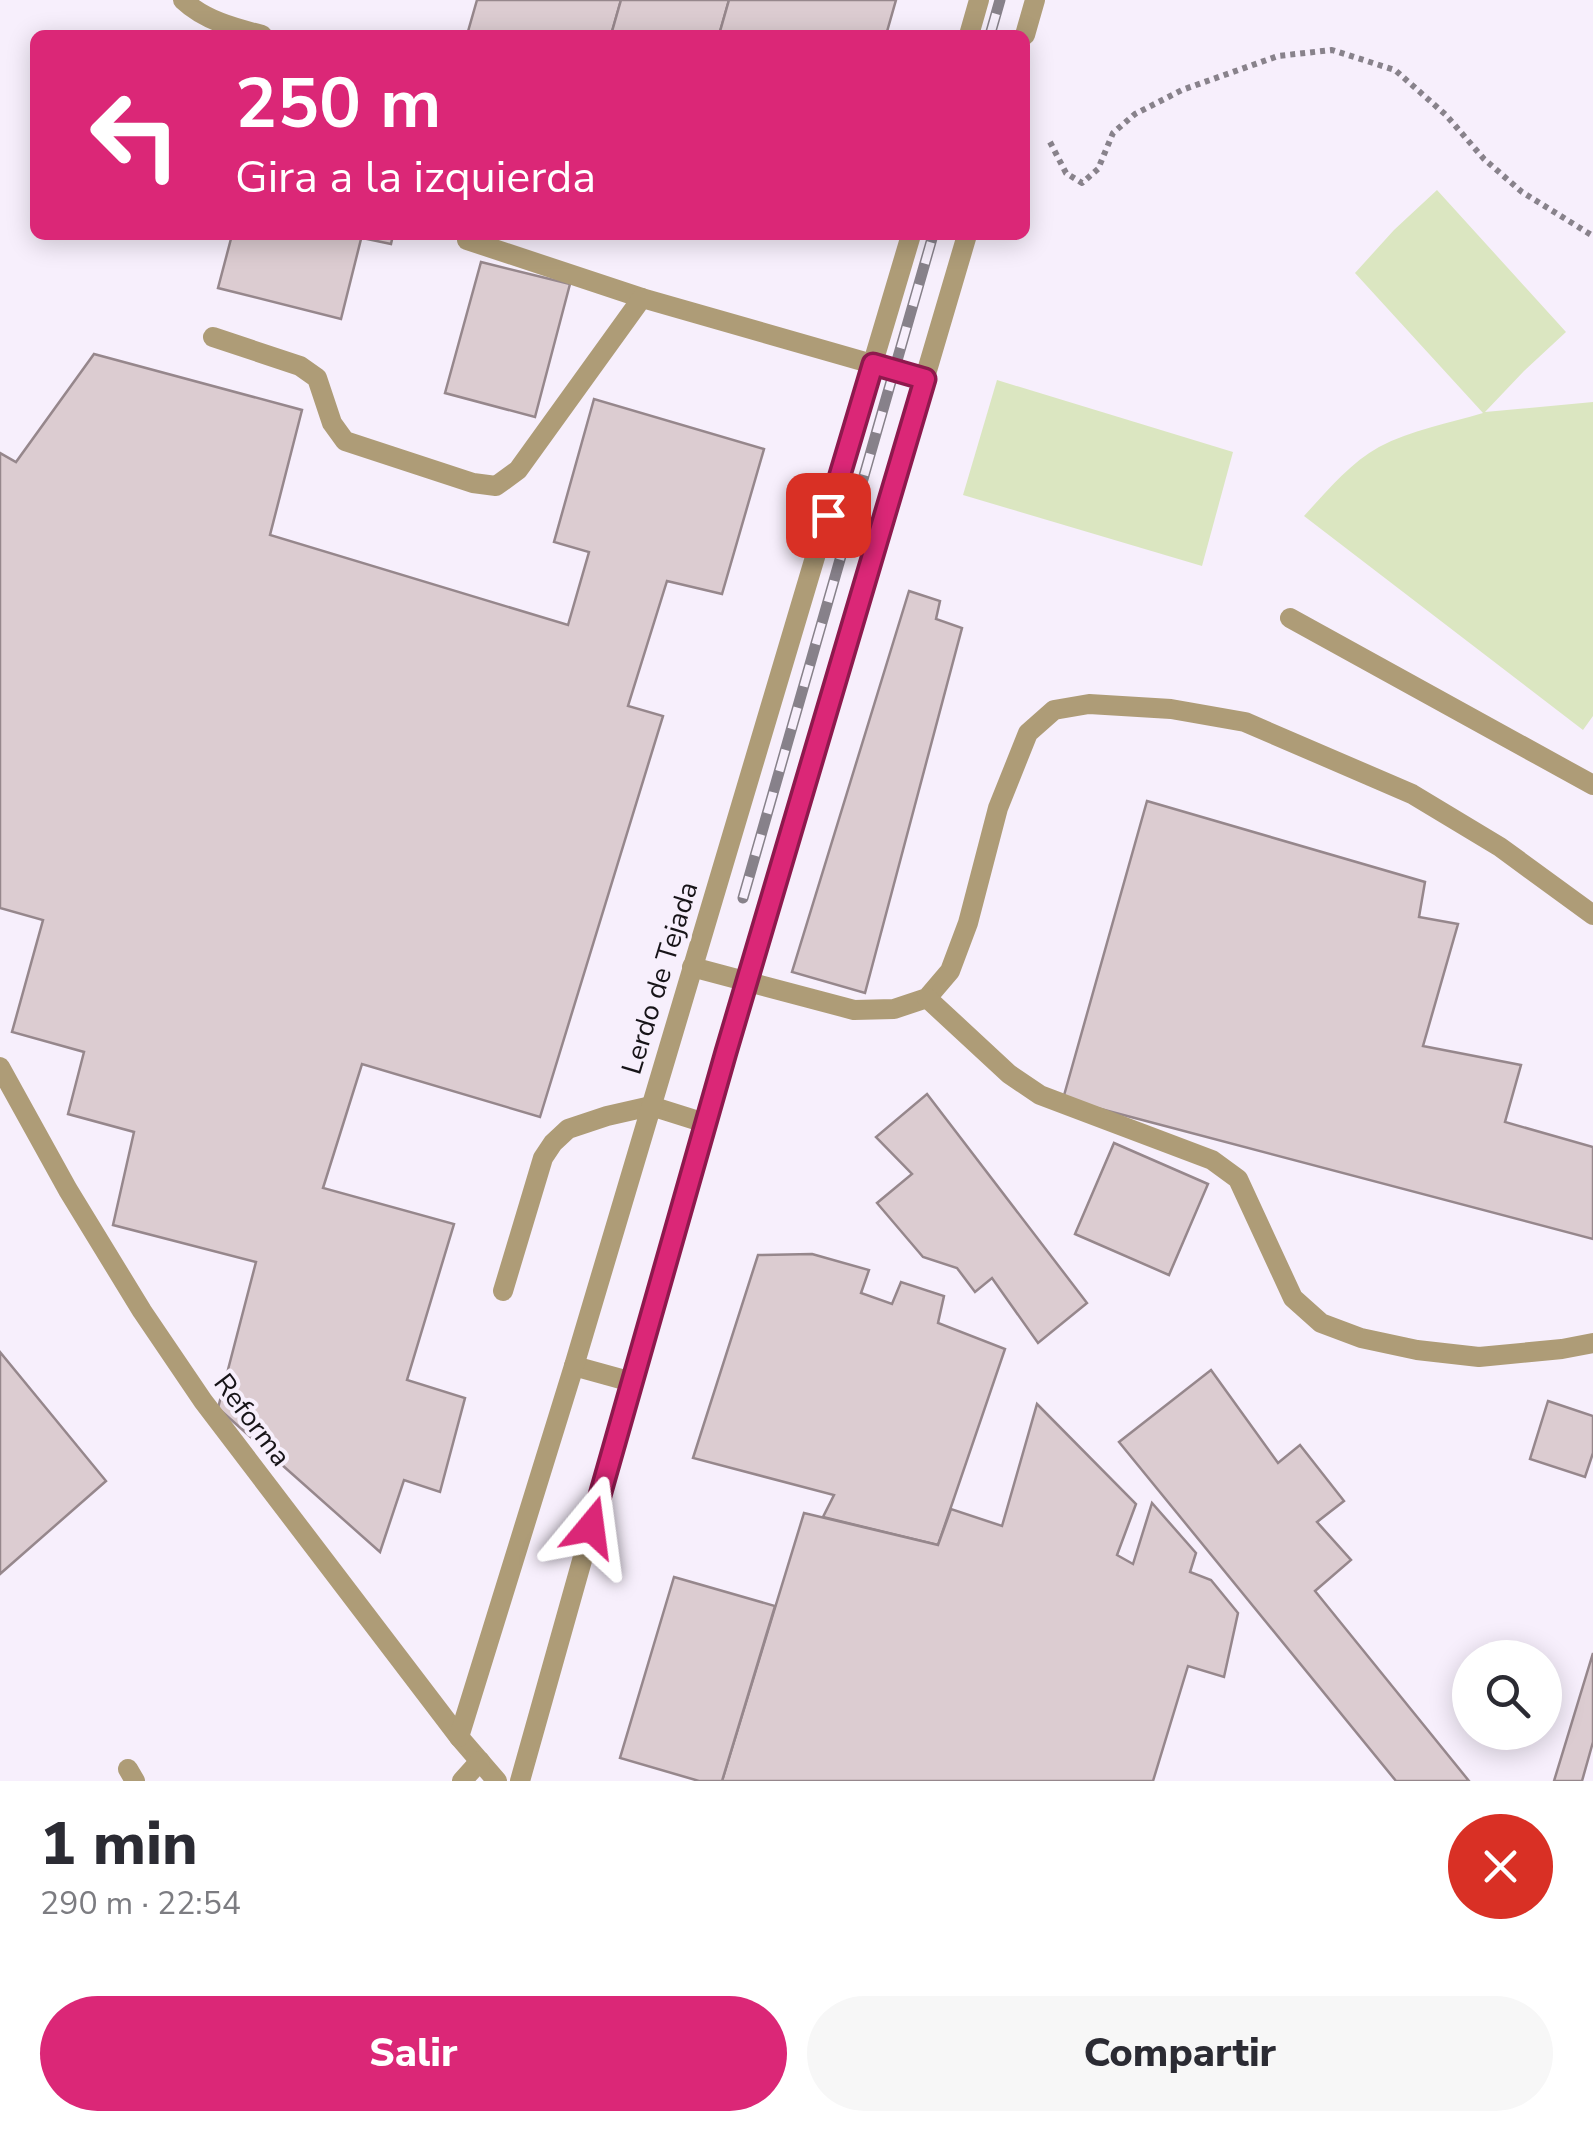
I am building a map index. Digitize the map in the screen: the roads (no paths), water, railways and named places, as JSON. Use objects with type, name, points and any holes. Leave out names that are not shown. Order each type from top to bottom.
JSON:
[{"type":"lane","points":[[183,0],[193,10],[241,30]]},
{"type":"lane","points":[[970,30],[979,0]]},
{"type":"lane","points":[[1026,30],[1035,0]]},
{"type":"lane","points":[[468,240],[642,298],[925,379]]},
{"type":"lane","name":"Lerdo de Tejada","points":[[459,1736],[574,1366],[910,240]]},
{"type":"lane","points":[[520,1781],[747,981],[966,240]]},
{"type":"lane","points":[[213,337],[300,366],[317,378],[332,423],[344,441],[474,483],[496,486],[518,470],[642,298]]},
{"type":"lane","points":[[1290,618],[1589,775]]},
{"type":"lane","points":[[692,966],[854,1010],[894,1008],[927,998],[950,971],[968,923],[998,808],[1028,734],[1054,710],[1089,704],[1171,709],[1245,722],[1412,794],[1500,847],[1593,915]]},
{"type":"lane","points":[[927,998],[1009,1074],[1040,1095],[1212,1160],[1238,1179],[1294,1298],[1321,1322],[1361,1338],[1418,1350],[1478,1356],[1593,1343]]},
{"type":"lane","name":"Reforma","points":[[0,1066],[68,1190],[142,1312],[204,1402],[497,1781]]},
{"type":"lane","points":[[503,1291],[544,1158],[568,1129],[650,1106],[706,1123]]},
{"type":"lane","points":[[574,1366],[632,1382]]},
{"type":"lane","points":[[462,1781],[480,1761]]},
{"type":"railway","points":[[991,30],[1000,0]]},
{"type":"railway","points":[[743,898],[932,240]]}]
